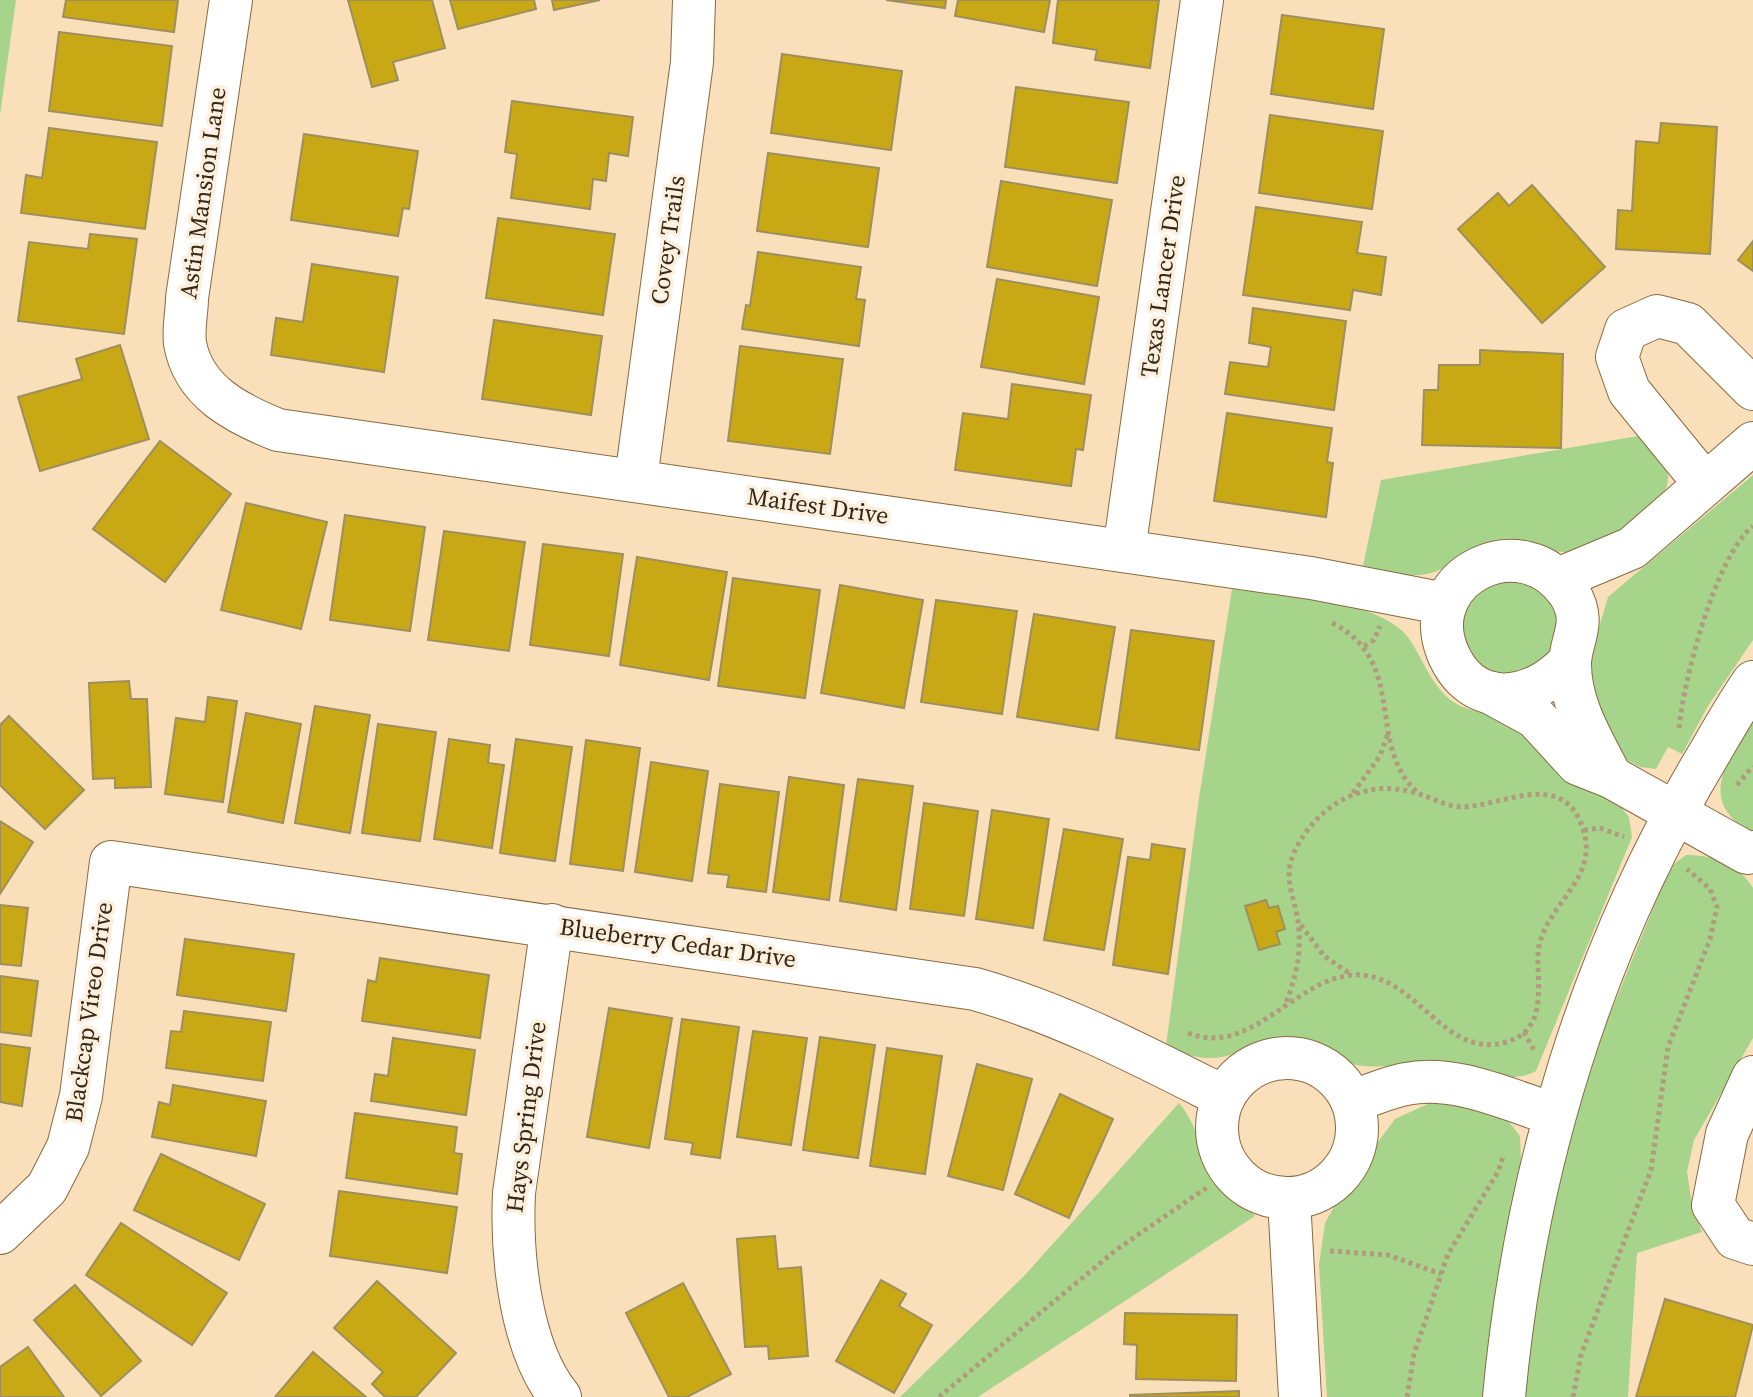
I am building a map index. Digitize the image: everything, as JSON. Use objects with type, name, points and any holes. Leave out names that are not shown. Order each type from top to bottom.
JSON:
[{"type":"street","name":"Astin Mansion Lane","points":[[202,383],[185,344],[187,298],[231,0]]},
{"type":"street","name":"Covey Trails","points":[[636,479],[692,62],[694,0]]},
{"type":"street","name":"Texas Lancer Drive","points":[[1124,551],[1202,0]]},
{"type":"street","points":[[1705,484],[1629,391],[1617,357],[1626,330],[1657,316],[1688,324],[1753,389]]},
{"type":"street","name":"Maifest Drive","points":[[202,383],[234,412],[278,430],[1311,578],[1446,604]]},
{"type":"street","points":[[1558,579],[1632,548],[1753,443]]},
{"type":"street","points":[[1491,693],[1527,693],[1552,681],[1569,662],[1576,644],[1578,620],[1571,597],[1558,579],[1524,560],[1489,562],[1462,579],[1446,604],[1443,639],[1453,665],[1469,682],[1535,717],[1578,764],[1611,777],[1751,858]]},
{"type":"street","points":[[1569,662],[1582,726],[1611,777]]},
{"type":"street","points":[[1504,1397],[1510,1327],[1530,1213],[1553,1114],[1604,963],[1673,814],[1753,682]]},
{"type":"street","name":"Blueberry Cedar Drive","points":[[111,862],[975,989],[1028,1004],[1087,1029],[1224,1097]]},
{"type":"street","name":"Blackcap Vireo Drive","points":[[0,1233],[47,1188],[68,1147],[81,1096],[111,862]]},
{"type":"street","name":"Hays Spring Drive","points":[[541,1392],[515,1276],[512,1235],[514,1193],[552,925]]},
{"type":"street","points":[[1292,1057],[1321,1065],[1343,1084],[1352,1101],[1357,1110],[1357,1140],[1347,1167],[1325,1188],[1289,1199],[1268,1196],[1242,1182],[1223,1159],[1216,1130],[1224,1097],[1237,1077],[1263,1061],[1292,1057]]},
{"type":"street","points":[[1753,1077],[1727,1134],[1713,1205],[1735,1238],[1753,1244]]},
{"type":"street","points":[[1352,1101],[1407,1083],[1437,1082],[1460,1085],[1553,1114]]},
{"type":"street","points":[[1289,1199],[1300,1397]]},
{"type":"path","points":[[1679,730],[1682,698],[1707,613],[1738,539],[1753,526]]},
{"type":"path","points":[[1382,622],[1374,640],[1364,646],[1377,670],[1400,770],[1418,793]]},
{"type":"path","points":[[1284,1007],[1298,960],[1298,921],[1288,881],[1294,853],[1320,817],[1352,793],[1380,756],[1389,728]]},
{"type":"path","points":[[1298,921],[1324,956],[1352,975],[1392,982],[1448,1029],[1470,1041],[1491,1045],[1515,1039],[1535,1019],[1540,993],[1540,942],[1580,878],[1586,857],[1584,830],[1575,813],[1546,795],[1520,793],[1458,807],[1418,793],[1375,787],[1352,793]]},
{"type":"path","points":[[1573,1397],[1581,1355],[1651,1170],[1668,1047],[1710,939],[1717,907],[1710,889],[1692,871],[1611,830],[1591,827],[1584,830]]},
{"type":"path","points":[[1189,1034],[1207,1039],[1231,1035],[1252,1027],[1316,987],[1352,975]]},
{"type":"path","points":[[1407,1397],[1414,1354],[1448,1254],[1498,1172],[1508,1144]]},
{"type":"path","points":[[939,1397],[1116,1250],[1209,1186]]},
{"type":"path","points":[[1324,1252],[1369,1251],[1441,1274]]},
{"type":"green space","points":[[0,0],[16,0],[0,115]]},
{"type":"green space","points":[[1644,435],[1666,465],[1668,477],[1665,491],[1645,517],[1614,538],[1567,552],[1518,540],[1494,540],[1441,569],[1419,575],[1397,574],[1363,566],[1381,480]]},
{"type":"green space","points":[[1753,475],[1753,640],[1708,706],[1682,754],[1668,747],[1656,769],[1640,767],[1617,755],[1586,672],[1608,597]]},
{"type":"green space","points":[[1521,578],[1549,600],[1557,617],[1557,627],[1554,652],[1514,678],[1479,668],[1459,635],[1462,610],[1474,591],[1494,579]]},
{"type":"green space","points":[[1232,589],[1350,606],[1393,623],[1407,636],[1432,679],[1452,701],[1468,709],[1508,719],[1529,732],[1621,807],[1629,817],[1632,837],[1536,1071],[1501,1077],[1442,1064],[1357,1065],[1308,1044],[1282,1040],[1266,1042],[1224,1057],[1209,1058],[1166,1046],[1199,798]]},
{"type":"green space","points":[[1753,718],[1753,833],[1735,821],[1725,808],[1721,794],[1726,765]]},
{"type":"green space","points":[[1686,855],[1724,862],[1740,872],[1753,888],[1753,1038],[1694,1140],[1687,1172],[1692,1205],[1702,1232],[1637,1253],[1628,1397],[1524,1397],[1544,1244],[1590,1063],[1670,867]]},
{"type":"green space","points":[[1452,1100],[1504,1116],[1520,1136],[1521,1162],[1497,1281],[1484,1397],[1327,1397],[1319,1265],[1325,1223],[1342,1192],[1367,1167],[1375,1146],[1395,1119],[1432,1102]]},
{"type":"green space","points":[[1179,1103],[1191,1121],[1214,1177],[1223,1189],[1255,1216],[978,1397],[900,1397],[1025,1275]]},
{"type":"building","points":[[66,0],[178,0],[174,32],[63,17]]},
{"type":"building","points":[[348,0],[432,0],[445,48],[393,62],[398,80],[372,87]]},
{"type":"building","points":[[450,0],[534,0],[536,9],[458,29]]},
{"type":"building","points":[[552,0],[600,0],[554,10]]},
{"type":"building","points":[[886,0],[946,0],[945,8]]},
{"type":"building","points":[[958,0],[1050,0],[1044,32],[955,16]]},
{"type":"building","points":[[1058,0],[1159,0],[1150,68],[1095,60],[1097,50],[1053,43]]},
{"type":"building","points":[[1282,15],[1384,29],[1373,109],[1271,94]]},
{"type":"building","points":[[59,32],[172,46],[162,126],[49,111]]},
{"type":"building","points":[[782,54],[902,71],[891,150],[771,133]]},
{"type":"building","points":[[1016,87],[1129,102],[1117,183],[1005,167]]},
{"type":"building","points":[[512,101],[633,117],[628,156],[609,153],[606,181],[593,179],[590,209],[511,198],[517,154],[505,152]]},
{"type":"building","points":[[1270,115],[1383,131],[1372,209],[1259,193]]},
{"type":"building","points":[[1661,123],[1717,127],[1710,254],[1616,249],[1618,210],[1632,211],[1636,141],[1659,143]]},
{"type":"building","points":[[49,128],[157,142],[145,229],[21,213],[26,175],[42,178]]},
{"type":"building","points":[[304,134],[418,151],[409,209],[403,208],[398,236],[291,220]]},
{"type":"building","points":[[768,153],[879,168],[868,247],[757,231]]},
{"type":"building","points":[[1001,181],[1112,200],[1097,286],[987,267]]},
{"type":"building","points":[[1532,185],[1605,267],[1542,323],[1458,229],[1498,193],[1509,206]]},
{"type":"building","points":[[1256,207],[1362,222],[1357,253],[1386,257],[1381,295],[1353,290],[1350,310],[1243,295]]},
{"type":"building","points":[[498,218],[615,234],[603,315],[486,298]]},
{"type":"building","points":[[90,234],[137,239],[124,334],[18,321],[29,242],[88,249]]},
{"type":"building","points":[[1753,241],[1753,271],[1738,260]]},
{"type":"building","points":[[758,252],[861,267],[856,299],[865,300],[859,346],[742,329],[746,305],[750,306]]},
{"type":"building","points":[[312,264],[398,277],[384,372],[271,355],[276,318],[303,322]]},
{"type":"building","points":[[997,279],[1099,297],[1084,384],[981,367]]},
{"type":"building","points":[[1253,308],[1346,321],[1334,410],[1225,394],[1230,362],[1268,367],[1271,347],[1249,343]]},
{"type":"building","points":[[494,320],[602,336],[591,415],[482,399]]},
{"type":"building","points":[[120,345],[149,439],[40,471],[18,397],[82,379],[76,359]]},
{"type":"building","points":[[740,346],[843,359],[830,454],[728,441]]},
{"type":"building","points":[[1480,350],[1563,354],[1561,448],[1422,445],[1424,390],[1438,390],[1439,365],[1480,365]]},
{"type":"building","points":[[1012,384],[1091,395],[1083,450],[1076,449],[1071,486],[955,470],[963,413],[1008,419]]},
{"type":"building","points":[[1227,413],[1332,428],[1327,462],[1333,463],[1326,517],[1214,501]]},
{"type":"building","points":[[160,441],[231,494],[165,582],[93,529]]},
{"type":"building","points":[[246,503],[327,522],[301,629],[221,610]]},
{"type":"building","points":[[345,515],[425,527],[410,631],[330,620]]},
{"type":"building","points":[[444,531],[525,542],[509,651],[428,640]]},
{"type":"building","points":[[543,544],[623,554],[609,656],[530,645]]},
{"type":"building","points":[[637,557],[727,572],[709,680],[620,665]]},
{"type":"building","points":[[733,578],[820,590],[805,698],[718,686]]},
{"type":"building","points":[[840,585],[923,600],[904,708],[821,693]]},
{"type":"building","points":[[936,600],[1017,611],[1002,714],[921,702]]},
{"type":"building","points":[[1034,614],[1115,627],[1098,730],[1017,717]]},
{"type":"building","points":[[1131,630],[1214,641],[1199,750],[1116,738]]},
{"type":"building","points":[[129,681],[131,699],[147,699],[151,787],[115,788],[115,778],[93,779],[89,683]]},
{"type":"building","points":[[208,697],[237,701],[223,802],[165,794],[176,718],[205,722]]},
{"type":"building","points":[[315,706],[370,715],[350,833],[295,823]]},
{"type":"building","points":[[246,713],[301,724],[283,823],[228,812]]},
{"type":"building","points":[[9,716],[84,790],[45,829],[0,785],[0,725]]},
{"type":"building","points":[[378,724],[436,732],[420,841],[362,833]]},
{"type":"building","points":[[449,739],[490,745],[488,763],[504,765],[492,848],[434,839]]},
{"type":"building","points":[[516,739],[572,747],[555,861],[500,853]]},
{"type":"building","points":[[586,740],[640,748],[623,871],[570,864]]},
{"type":"building","points":[[651,762],[708,771],[692,881],[635,872]]},
{"type":"building","points":[[789,777],[844,785],[829,900],[773,892]]},
{"type":"building","points":[[858,779],[913,786],[896,910],[840,901]]},
{"type":"building","points":[[720,784],[779,792],[766,892],[727,887],[729,875],[708,873]]},
{"type":"building","points":[[924,803],[978,811],[964,916],[910,909]]},
{"type":"building","points":[[992,810],[1049,819],[1033,928],[976,919]]},
{"type":"building","points":[[0,821],[33,842],[0,894]]},
{"type":"building","points":[[1064,829],[1123,839],[1104,950],[1044,940]]},
{"type":"building","points":[[1152,844],[1185,849],[1168,974],[1113,965],[1128,857],[1150,860]]},
{"type":"building","points":[[1266,900],[1269,908],[1278,906],[1285,929],[1276,932],[1280,944],[1259,950],[1245,906]]},
{"type":"building","points":[[0,905],[28,908],[21,966],[0,964]]},
{"type":"building","points":[[185,939],[294,954],[286,1011],[177,995]]},
{"type":"building","points":[[380,958],[489,975],[480,1038],[362,1021],[368,980],[376,982]]},
{"type":"building","points":[[0,976],[38,981],[31,1036],[0,1032]]},
{"type":"building","points":[[609,1008],[672,1018],[649,1148],[587,1137]]},
{"type":"building","points":[[184,1011],[271,1022],[263,1081],[166,1068],[171,1031],[181,1032]]},
{"type":"building","points":[[682,1019],[739,1027],[720,1158],[691,1154],[693,1143],[665,1139]]},
{"type":"building","points":[[753,1031],[807,1038],[791,1145],[737,1137]]},
{"type":"building","points":[[820,1037],[875,1045],[858,1158],[803,1150]]},
{"type":"building","points":[[393,1038],[475,1050],[466,1115],[371,1101],[375,1074],[388,1076]]},
{"type":"building","points":[[0,1044],[30,1048],[22,1106],[0,1102]]},
{"type":"building","points":[[887,1048],[942,1056],[925,1174],[870,1166]]},
{"type":"building","points":[[977,1064],[1032,1079],[1003,1190],[948,1176]]},
{"type":"building","points":[[173,1085],[266,1101],[256,1156],[152,1137],[159,1102],[170,1105]]},
{"type":"building","points":[[1060,1094],[1113,1119],[1069,1218],[1015,1194]]},
{"type":"building","points":[[355,1113],[457,1127],[454,1153],[462,1154],[457,1194],[346,1178]]},
{"type":"building","points":[[161,1154],[265,1204],[239,1260],[134,1210]]},
{"type":"building","points":[[339,1191],[457,1207],[447,1273],[330,1256]]},
{"type":"building","points":[[121,1223],[227,1293],[192,1345],[86,1275]]},
{"type":"building","points":[[775,1236],[778,1269],[801,1267],[808,1356],[769,1359],[768,1346],[745,1347],[737,1239]]},
{"type":"building","points":[[881,1280],[906,1294],[899,1306],[932,1325],[894,1393],[836,1361]]},
{"type":"building","points":[[377,1281],[456,1353],[416,1397],[385,1397],[372,1384],[383,1372],[334,1328]]},
{"type":"building","points":[[683,1283],[731,1374],[687,1397],[669,1397],[626,1313]]},
{"type":"building","points":[[75,1285],[141,1361],[101,1396],[34,1320]]},
{"type":"building","points":[[1665,1299],[1753,1325],[1735,1397],[1636,1397]]},
{"type":"building","points":[[1125,1313],[1237,1315],[1236,1381],[1136,1379],[1137,1345],[1124,1344]]},
{"type":"building","points":[[28,1347],[64,1397],[0,1397],[0,1367]]},
{"type":"building","points":[[313,1352],[366,1397],[275,1397]]},
{"type":"building","points":[[1239,1391],[1239,1397],[1130,1397],[1130,1395]]}]
